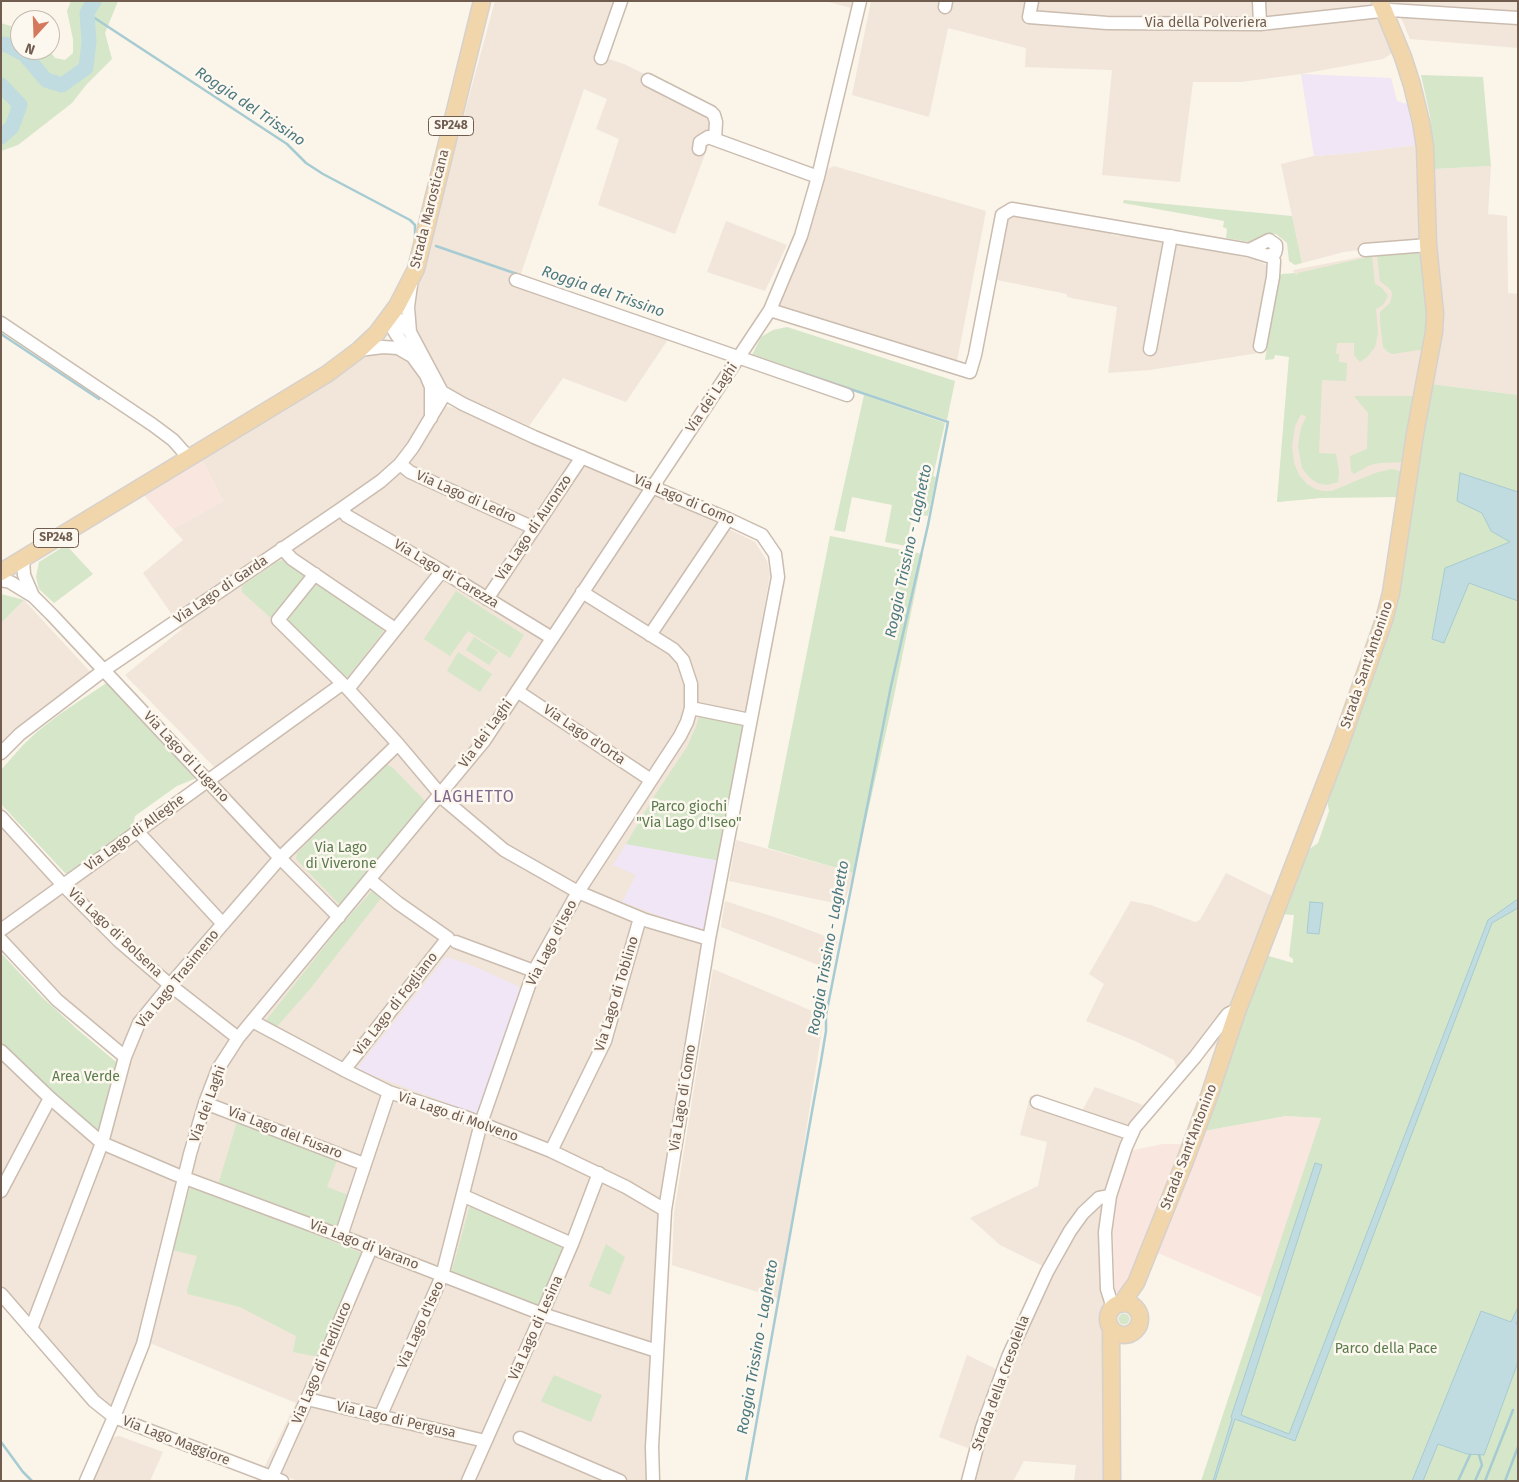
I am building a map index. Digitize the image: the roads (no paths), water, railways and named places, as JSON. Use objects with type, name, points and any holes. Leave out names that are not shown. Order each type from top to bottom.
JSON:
[{"type":"main road","name":"Strada Marosticana","points":[[1,572],[327,374],[359,350],[377,333],[390,317],[411,280],[421,250],[482,1]]},
{"type":"main road","name":"Strada Sant'Antonino","points":[[1112,1481],[1111,1329],[1108,1320],[1110,1311],[1117,1306],[1136,1284],[1208,1099],[1238,1009],[1338,751],[1388,606],[1415,434],[1434,332],[1435,313],[1428,246],[1425,147],[1421,122],[1403,57],[1381,6]]},
{"type":"main road","name":"Strada Sant'Antonino","points":[[1111,1362],[1117,1348],[1140,1322],[1136,1284]]},
{"type":"main road","points":[[1117,1306],[1130,1305],[1138,1311]]},
{"type":"main road","points":[[1111,1329],[1120,1334],[1130,1334]]},
{"type":"street","points":[[601,58],[621,1]]},
{"type":"street","name":"Via dei Laghi","points":[[86,1481],[143,1344],[184,1178],[205,1103],[218,1069],[238,1038],[484,741],[770,310],[801,236],[818,177],[860,1]]},
{"type":"street","name":"Via della Polveriera","points":[[1032,1],[1030,17],[1107,23],[1260,24],[1381,6],[1390,10],[1518,18]]},
{"type":"street","points":[[1259,1],[1260,24]]},
{"type":"street","points":[[648,80],[710,112],[716,122],[715,139]]},
{"type":"street","points":[[699,149],[700,142],[708,137],[818,177]]},
{"type":"street","points":[[770,310],[970,372],[1002,215],[1012,209],[1249,250],[1272,256],[1274,261],[1273,277],[1260,346]]},
{"type":"street","points":[[1150,349],[1170,236]]},
{"type":"street","points":[[1365,250],[1428,246]]},
{"type":"street","points":[[410,332],[408,307],[411,280]]},
{"type":"street","points":[[516,280],[847,395]]},
{"type":"street","points":[[390,317],[397,318],[410,332],[437,393],[430,387],[426,375],[392,327],[390,317]]},
{"type":"street","points":[[1,323],[153,425],[173,440],[189,458]]},
{"type":"street","points":[[359,350],[383,347],[398,348],[410,355]]},
{"type":"street","name":"Via Lago di Garda","points":[[1,754],[20,734],[104,670],[381,480],[400,464],[414,447],[443,397],[437,393]]},
{"type":"street","name":"Via Lago di Como","points":[[437,393],[525,433],[728,518],[762,535],[775,554],[778,577],[709,939],[665,1210],[652,1447],[653,1481]]},
{"type":"street","name":"Via Lago di Auronzo","points":[[487,599],[582,457]]},
{"type":"street","name":"Via Lago di Ledro","points":[[400,464],[410,472],[534,528]]},
{"type":"street","name":"Via Lago di Carezza","points":[[341,509],[347,516],[442,570],[552,638]]},
{"type":"street","points":[[650,634],[728,518]]},
{"type":"street","points":[[282,548],[292,559],[395,629]]},
{"type":"street","name":"Via Lago di Lugano","points":[[23,558],[24,576],[33,596]]},
{"type":"street","name":"Via Lago di Alleghe","points":[[1,930],[207,780],[345,686],[395,629],[442,570]]},
{"type":"street","points":[[315,574],[278,620],[345,686],[398,744],[440,795],[504,850],[578,892],[640,918],[709,939]]},
{"type":"street","name":"Via Lago di Lugano","points":[[1,580],[10,582],[33,596],[280,858],[339,917]]},
{"type":"street","name":"Via Lago d'Iseo","points":[[380,1417],[442,1276],[464,1196],[481,1123],[534,971],[578,892],[680,736],[691,708],[691,684],[683,660],[673,649],[582,592]]},
{"type":"street","name":"Via Lago d'Orta","points":[[517,691],[651,780]]},
{"type":"street","points":[[691,708],[750,720]]},
{"type":"street","name":"Via Lago Trasimeno","points":[[31,1329],[102,1143],[125,1057],[139,1024],[170,985],[280,858],[398,744]]},
{"type":"street","name":"Via Lago di Bolsena","points":[[1,817],[63,885],[119,941],[170,985],[238,1038]]},
{"type":"street","points":[[137,831],[223,924]]},
{"type":"street","points":[[370,880],[452,940],[534,971]]},
{"type":"street","name":"Via Lago di Toblino","points":[[551,1151],[605,1041],[640,918]]},
{"type":"street","points":[[1,940],[57,1000],[125,1057]]},
{"type":"street","name":"Via Lago di Fogliano","points":[[344,1070],[452,940]]},
{"type":"street","name":"Strada Sant'Antonino","points":[[1117,1306],[1107,1289],[1105,1232],[1114,1179],[1132,1134],[1135,1127],[1195,1057],[1228,1014],[1238,1009]]},
{"type":"street","name":"Via Lago di Molveno","points":[[252,1021],[389,1092],[481,1123],[551,1151],[599,1173],[665,1210]]},
{"type":"street","name":"Via Lago di Varano","points":[[1,1051],[50,1098],[102,1143],[184,1178],[341,1236],[542,1314],[657,1350]]},
{"type":"street","points":[[341,1236],[389,1092]]},
{"type":"street","points":[[1,1191],[50,1098]]},
{"type":"street","points":[[1036,1102],[1132,1134]]},
{"type":"street","name":"Via Lago del Fusaro","points":[[205,1103],[364,1164]]},
{"type":"street","name":"Via Lago di Lesina","points":[[468,1481],[572,1244],[599,1173]]},
{"type":"street","points":[[464,1196],[572,1244]]},
{"type":"street","name":"Strada della Cresolella","points":[[968,1481],[982,1428],[1008,1357],[1044,1279],[1070,1231],[1083,1213],[1099,1198],[1110,1196]]},
{"type":"street","name":"Via Lago di Piediluco","points":[[277,1479],[307,1399],[371,1248]]},
{"type":"street","name":"Via Lago Maggiore","points":[[1,1294],[94,1401],[114,1417],[277,1479]]},
{"type":"street","name":"Via Lago di Pergusa","points":[[307,1399],[486,1442]]},
{"type":"street","points":[[520,1438],[620,1481]]},
{"type":"water","points":[[1460,473],[1518,492],[1518,601],[1469,583],[1444,643],[1432,639],[1445,568],[1510,542],[1491,531],[1482,513],[1457,501]]},
{"type":"water","points":[[1518,899],[1518,908],[1492,923],[1295,1441],[1235,1419],[1215,1481],[1213,1481],[1232,1419],[1231,1417],[1315,1163],[1322,1165],[1241,1415],[1289,1434],[1488,920]]},
{"type":"water","points":[[1310,902],[1323,903],[1319,934],[1307,933]]},
{"type":"water","points":[[1518,1307],[1518,1320],[1516,1324],[1518,1325],[1518,1362],[1484,1455],[1467,1454],[1438,1444],[1423,1481],[1412,1481],[1481,1311],[1511,1322]]},
{"type":"waterway","points":[[1,45],[5,44],[24,54],[46,80],[62,85],[86,68],[89,42],[87,13],[94,1]]},
{"type":"waterway","name":"Roggia del Trissino","points":[[87,13],[287,144],[306,163],[323,174],[410,220],[415,225],[415,239]]},
{"type":"waterway","points":[[1,85],[20,105],[12,127],[1,137]]},
{"type":"waterway","name":"Roggia del Trissino","points":[[436,246],[517,274]]},
{"type":"waterway","points":[[1,334],[99,399]]},
{"type":"waterway","name":"Roggia Trissino - Laghetto","points":[[746,1481],[821,1061],[826,1031],[826,1015],[891,686],[928,525],[948,422],[797,371]]},
{"type":"waterway","points":[[1485,1481],[1513,1410]]},
{"type":"waterway","points":[[1,1442],[32,1481]]},
{"type":"waterway","points":[[1505,1481],[1518,1447]]},
{"type":"waterway","points":[[1458,1481],[1470,1455]]},
{"type":"waterway","points":[[1475,1481],[1482,1465],[1479,1455]]},
{"type":"district","name":"LAGHETTO","points":[[474,798]]},
{"type":"park label","name":"Parco giochi \"Via Lago d'Iseo\"","points":[[689,816]]},
{"type":"park label","name":"Via Lago di Viverone","points":[[341,856]]},
{"type":"park label","name":"Area Verde","points":[[86,1077]]},
{"type":"park label","name":"Parco della Pace","points":[[1386,1349]]}]
